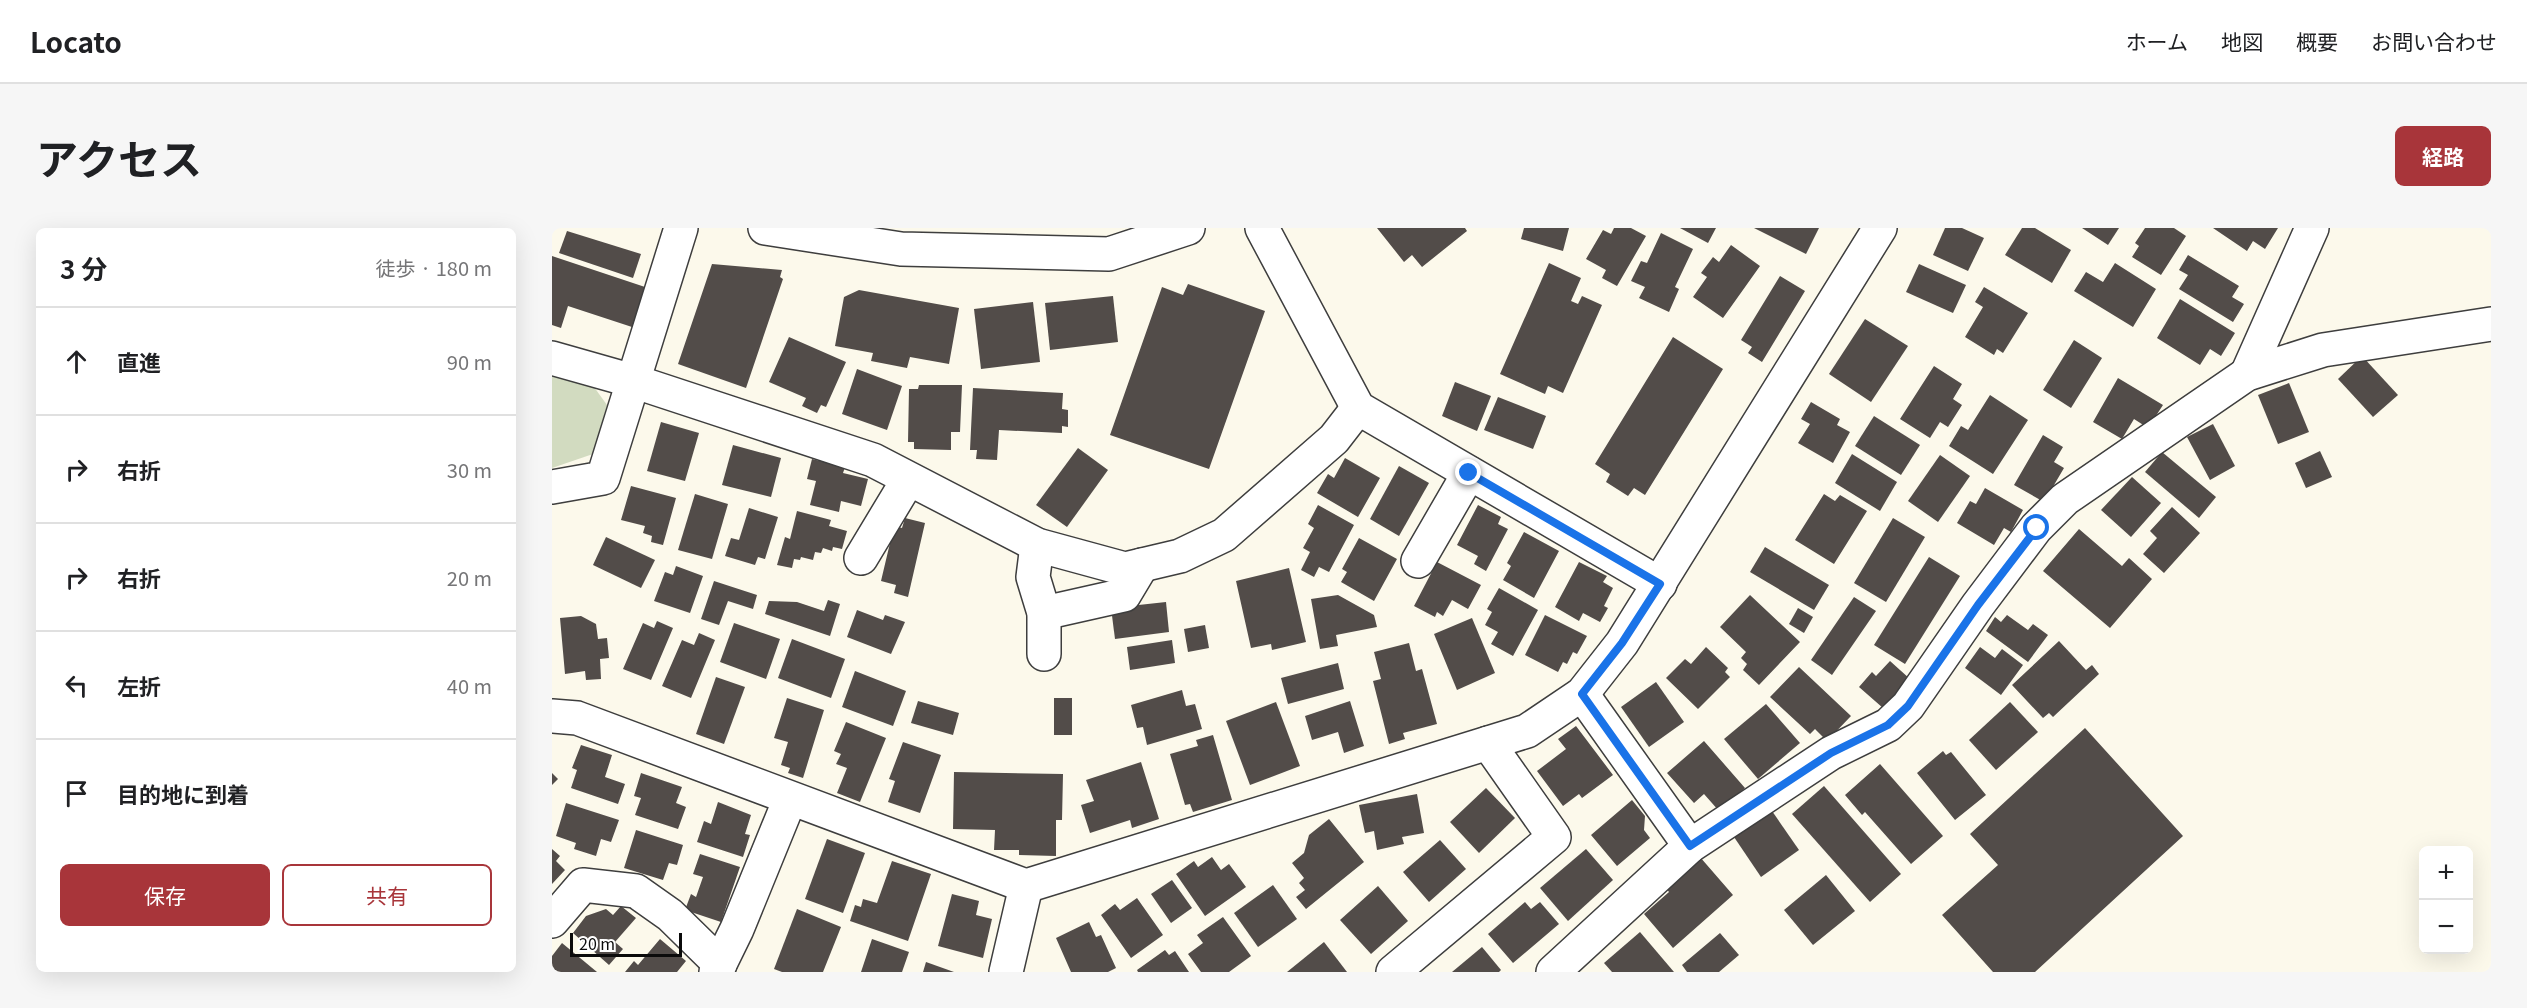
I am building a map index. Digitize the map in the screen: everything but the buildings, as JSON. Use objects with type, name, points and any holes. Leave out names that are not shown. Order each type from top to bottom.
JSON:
[{"type":"street","points":[[552,487],[603,478],[681,228]]},
{"type":"street","points":[[765,228],[901,249],[1109,254],[1188,228]]},
{"type":"street","points":[[1262,228],[1358,408],[1660,584]]},
{"type":"street","points":[[552,716],[577,718],[1026,886],[1527,731],[1582,694],[1622,643],[1880,228]]},
{"type":"street","points":[[2247,374],[2313,228]]},
{"type":"street","points":[[1553,972],[1690,846],[1831,753],[1888,725],[1908,706],[1978,605],[2037,528],[2065,499],[2247,374],[2323,350],[2491,324]]},
{"type":"street","points":[[552,358],[633,381],[873,460],[1037,545],[1125,569],[1180,556],[1224,535],[1334,440],[1358,408]]},
{"type":"street","points":[[1418,561],[1469,473]]},
{"type":"street","points":[[861,558],[909,480]]},
{"type":"street","points":[[1037,545],[1033,577],[1044,613],[1044,654]]},
{"type":"street","points":[[1044,613],[1124,595],[1142,565]]},
{"type":"street","points":[[1582,694],[1690,846]]},
{"type":"street","points":[[1393,972],[1554,837],[1488,742]]},
{"type":"street","points":[[552,921],[583,885],[636,891],[670,915],[718,968],[737,929],[790,799]]},
{"type":"street","points":[[1006,972],[1026,886]]},
{"type":"green space","points":[[552,374],[594,387],[607,405],[593,454],[552,468]]},
{"type":"route","points":[[1469,473],[1660,584],[1622,643],[1582,694],[1690,846],[1831,753],[1888,725],[1908,706],[1978,605],[2037,528]]}]
